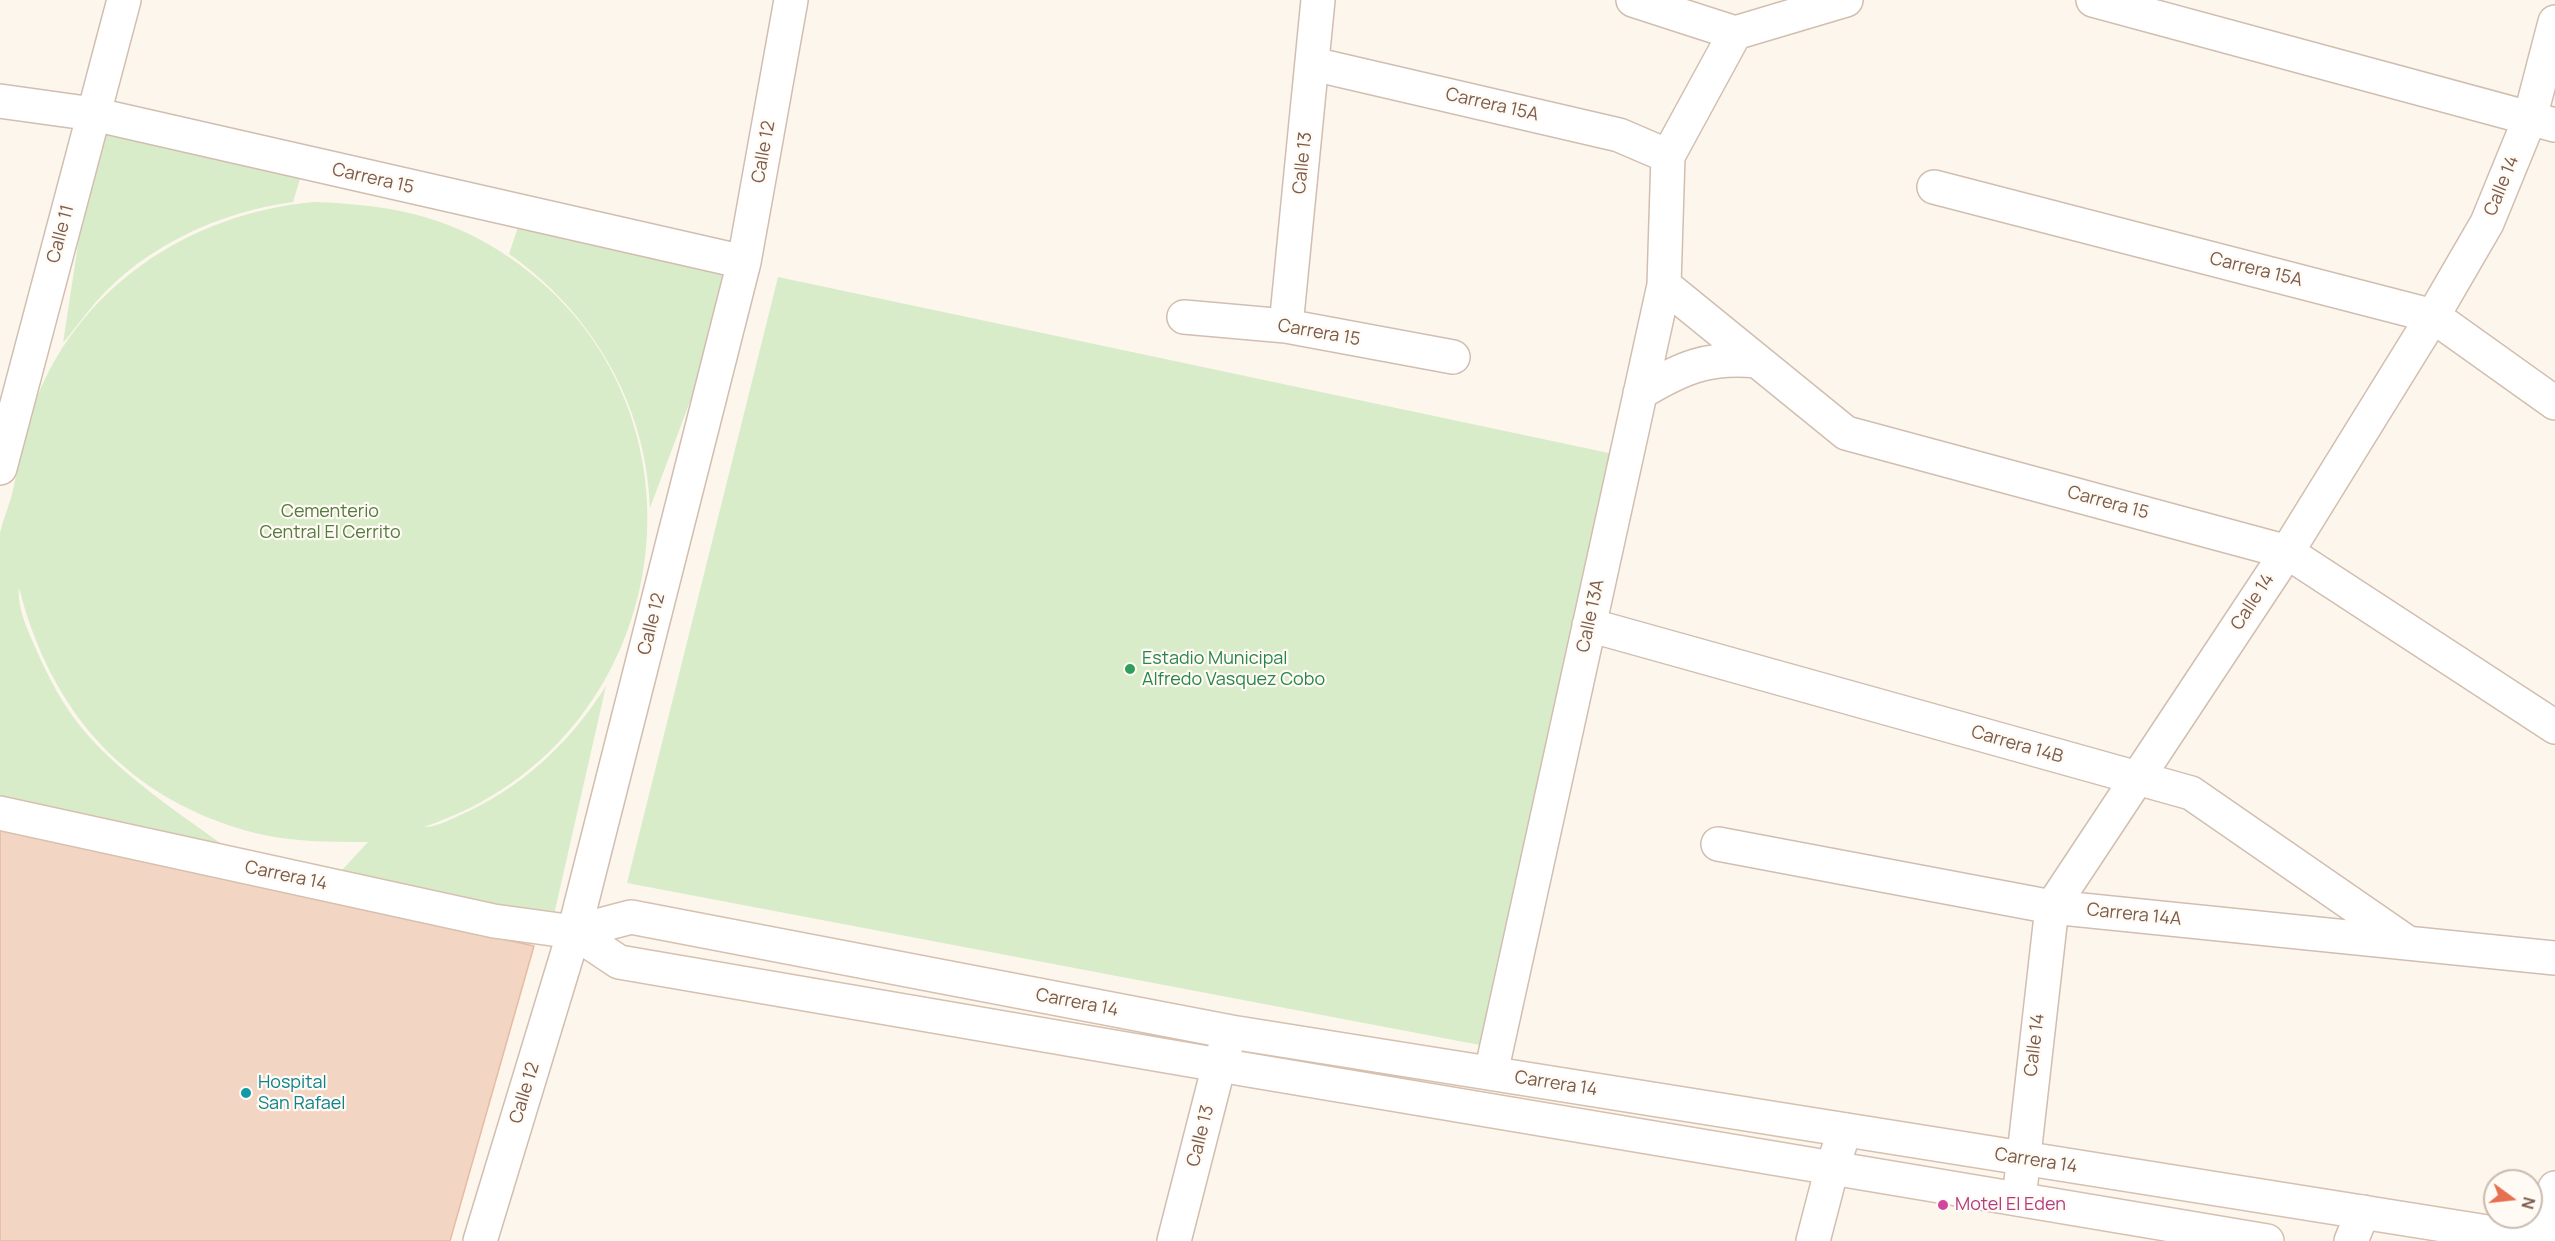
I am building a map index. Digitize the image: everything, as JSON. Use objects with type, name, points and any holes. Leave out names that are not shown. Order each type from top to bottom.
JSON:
[{"type":"street","name":"Calle 11","points":[[0,468],[124,0]]},
{"type":"street","name":"Calle 12","points":[[480,1241],[574,932],[744,262],[791,0]]},
{"type":"street","name":"Calle 13","points":[[1286,326],[1318,0]]},
{"type":"street","points":[[1633,0],[1735,33],[1798,8],[1846,0]]},
{"type":"street","points":[[2093,0],[2542,122]]},
{"type":"street","name":"Calle 14","points":[[2019,1199],[2052,907],[2287,552],[2433,316],[2487,223],[2542,122],[2555,22]]},
{"type":"street","points":[[1668,156],[1735,33]]},
{"type":"street","name":"Carrera 15A","points":[[1313,64],[1619,135],[1668,156]]},
{"type":"street","name":"Carrera 15","points":[[0,101],[93,114],[744,262]]},
{"type":"street","name":"Calle 13A","points":[[1491,1073],[1664,285],[1668,156]]},
{"type":"street","name":"Carrera 15A","points":[[1934,187],[2433,316],[2555,403]]},
{"type":"street","name":"Carrera 15","points":[[1664,285],[1846,433],[2287,552],[2555,726]]},
{"type":"street","name":"Carrera 15","points":[[1184,317],[1286,326],[1453,357]]},
{"type":"street","points":[[1640,393],[1663,379],[1714,360],[1730,358],[1757,361]]},
{"type":"street","name":"Carrera 14B","points":[[1589,625],[2191,793],[2408,943]]},
{"type":"street","name":"Carrera 14","points":[[0,813],[494,921],[574,932],[631,917],[1231,1032],[2022,1159],[2357,1227],[2539,1241]]},
{"type":"street","name":"Carrera 14A","points":[[1718,844],[2052,907],[2555,958]]},
{"type":"street","name":"Carrera 14","points":[[574,932],[619,962],[2266,1241]]},
{"type":"street","name":"Calle 13","points":[[1174,1241],[1219,1065],[1231,1032]]},
{"type":"street","points":[[1813,1241],[1832,1168],[1845,1130]]},
{"type":"street","points":[[2539,1241],[2555,1188]]},
{"type":"green space","points":[[97,120],[303,169],[293,202],[265,207],[211,223],[160,249],[115,283],[95,303],[63,343]]},
{"type":"green space","name":"Cementerio Central El Cerrito","points":[[314,202],[360,205],[425,217],[467,233],[488,244],[566,306],[617,382],[643,467],[645,555],[624,641],[579,719],[512,783],[424,827],[441,823],[481,805],[523,778],[577,727],[606,686],[551,928],[332,881],[368,842],[297,840],[255,833],[210,818],[169,798],[133,774],[101,745],[74,712],[52,674],[33,633],[19,588],[24,619],[41,660],[64,703],[85,732],[140,784],[242,859],[0,805],[0,533],[12,495],[23,440],[32,411],[51,367],[76,328],[107,294],[142,265],[181,241],[223,222],[268,209]]},
{"type":"green space","points":[[521,218],[740,268],[650,508],[646,470],[638,433],[626,398],[610,364],[566,304],[539,277],[509,254]]},
{"type":"green space","name":"Estadio Municipal Alfredo Vasquez Cobo","points":[[778,277],[1623,456],[1501,1049],[627,883]]},
{"type":"building","name":"Hospital San Rafael","points":[[0,828],[534,946],[450,1241],[0,1241]]},
{"type":"place","name":"Estadio Municipal Alfredo Vasquez Cobo","points":[[1130,669]]},
{"type":"place","name":"Hospital San Rafael","points":[[246,1093]]},
{"type":"place","name":"Motel El Eden","points":[[1943,1205]]}]
